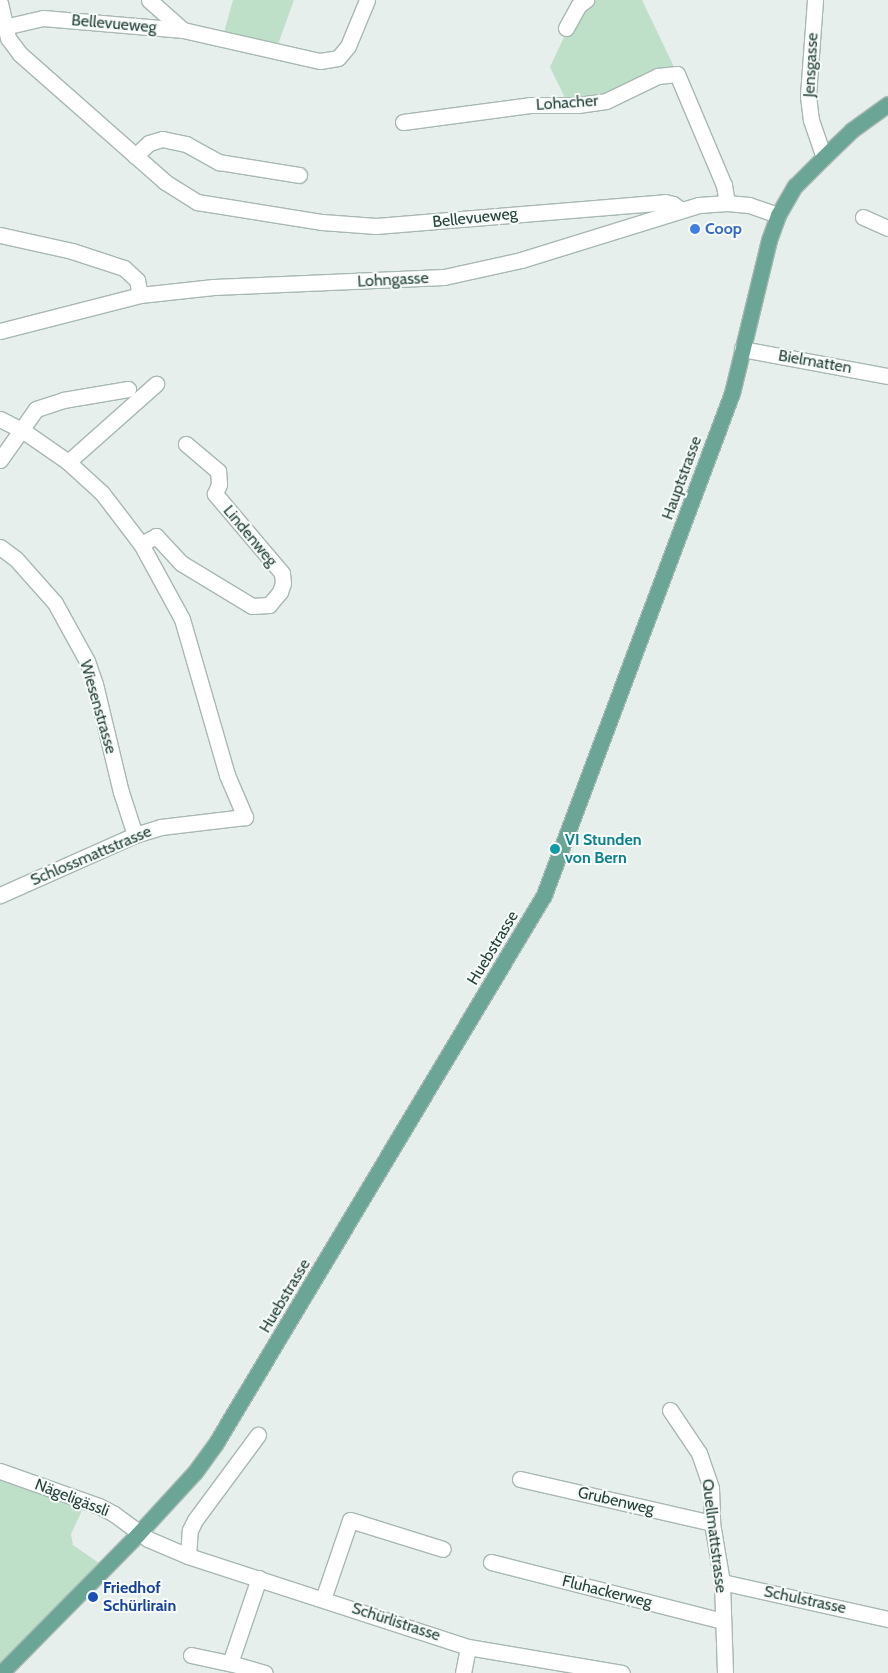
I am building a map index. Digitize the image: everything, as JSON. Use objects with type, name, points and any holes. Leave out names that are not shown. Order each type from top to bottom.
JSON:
[{"type":"main road","name":"Hauptstrasse","points":[[544,895],[732,393],[769,240],[778,215],[793,190],[824,157],[867,118],[888,104]]},
{"type":"main road","name":"Huebstrasse","points":[[1,1673],[138,1534],[195,1472],[216,1443],[544,895]]},
{"type":"street","points":[[149,0],[183,30]]},
{"type":"street","name":"Bellevueweg","points":[[368,0],[348,46],[338,58],[320,61],[183,30],[43,18],[33,18],[3,28],[20,54],[135,156],[177,191],[197,202],[350,225],[414,224],[665,202],[673,204],[680,210]]},
{"type":"street","name":"Jensgasse","points":[[815,0],[808,96],[811,120],[824,157]]},
{"type":"street","points":[[566,28],[579,2]]},
{"type":"street","points":[[0,3],[3,28]]},
{"type":"street","name":"Lohacher","points":[[403,122],[530,105],[578,105],[606,101],[658,76],[677,74],[724,185],[727,204]]},
{"type":"street","points":[[135,156],[149,143],[162,138],[186,144],[219,162],[299,175]]},
{"type":"street","name":"Lohngasse","points":[[0,331],[140,295],[214,287],[444,277],[521,260],[698,205],[727,204],[749,206],[778,215]]},
{"type":"street","points":[[863,217],[888,228]]},
{"type":"street","points":[[0,236],[72,251],[124,268],[137,280],[140,295]]},
{"type":"street","name":"Bielmatten","points":[[742,350],[888,376]]},
{"type":"street","points":[[68,462],[156,384]]},
{"type":"street","points":[[0,460],[36,409],[63,400],[128,389]]},
{"type":"street","points":[[0,419],[22,430],[68,462],[102,493],[141,544]]},
{"type":"street","name":"Lindenweg","points":[[141,544],[156,536],[181,563],[252,606],[269,605],[280,592],[283,583],[282,573],[215,494],[219,484],[218,471],[186,444]]},
{"type":"street","name":"Schlossmattstrasse","points":[[0,895],[135,835],[161,827],[244,817],[227,775],[182,619],[141,544]]},
{"type":"street","name":"Wiesenstrasse","points":[[0,546],[16,559],[55,603],[87,661],[96,687],[121,792],[135,835]]},
{"type":"street","name":"Quellmattstrasse","points":[[670,1410],[699,1454],[711,1488],[712,1523],[722,1582],[725,1673]]},
{"type":"street","points":[[188,1556],[190,1530],[195,1520],[258,1435]]},
{"type":"street","name":"Nägeligässli","points":[[0,1471],[99,1506],[114,1514],[138,1534]]},
{"type":"street","name":"Grubenweg","points":[[520,1479],[712,1523]]},
{"type":"street","points":[[323,1599],[350,1520],[443,1549]]},
{"type":"street","name":"Schürlistrasse","points":[[138,1534],[188,1556],[468,1646],[622,1673]]},
{"type":"street","name":"Fluhackerweg","points":[[491,1562],[723,1621]]},
{"type":"street","points":[[230,1663],[259,1578]]},
{"type":"street","name":"Schulstrasse","points":[[722,1582],[888,1619]]},
{"type":"street","points":[[463,1673],[468,1646]]},
{"type":"street","points":[[191,1655],[265,1673]]},
{"type":"green space","points":[[233,0],[294,0],[277,47],[223,36]]},
{"type":"green space","points":[[592,0],[642,0],[674,67],[596,100],[567,102],[550,67],[567,31]]},
{"type":"green space","points":[[0,1471],[86,1502],[71,1534],[73,1545],[99,1563],[0,1665]]},
{"type":"place","name":"Coop","points":[[695,229]]},
{"type":"place","name":"VI Stunden von Bern","points":[[555,849]]},
{"type":"place","name":"Friedhof Schürlirain","points":[[93,1597]]}]
